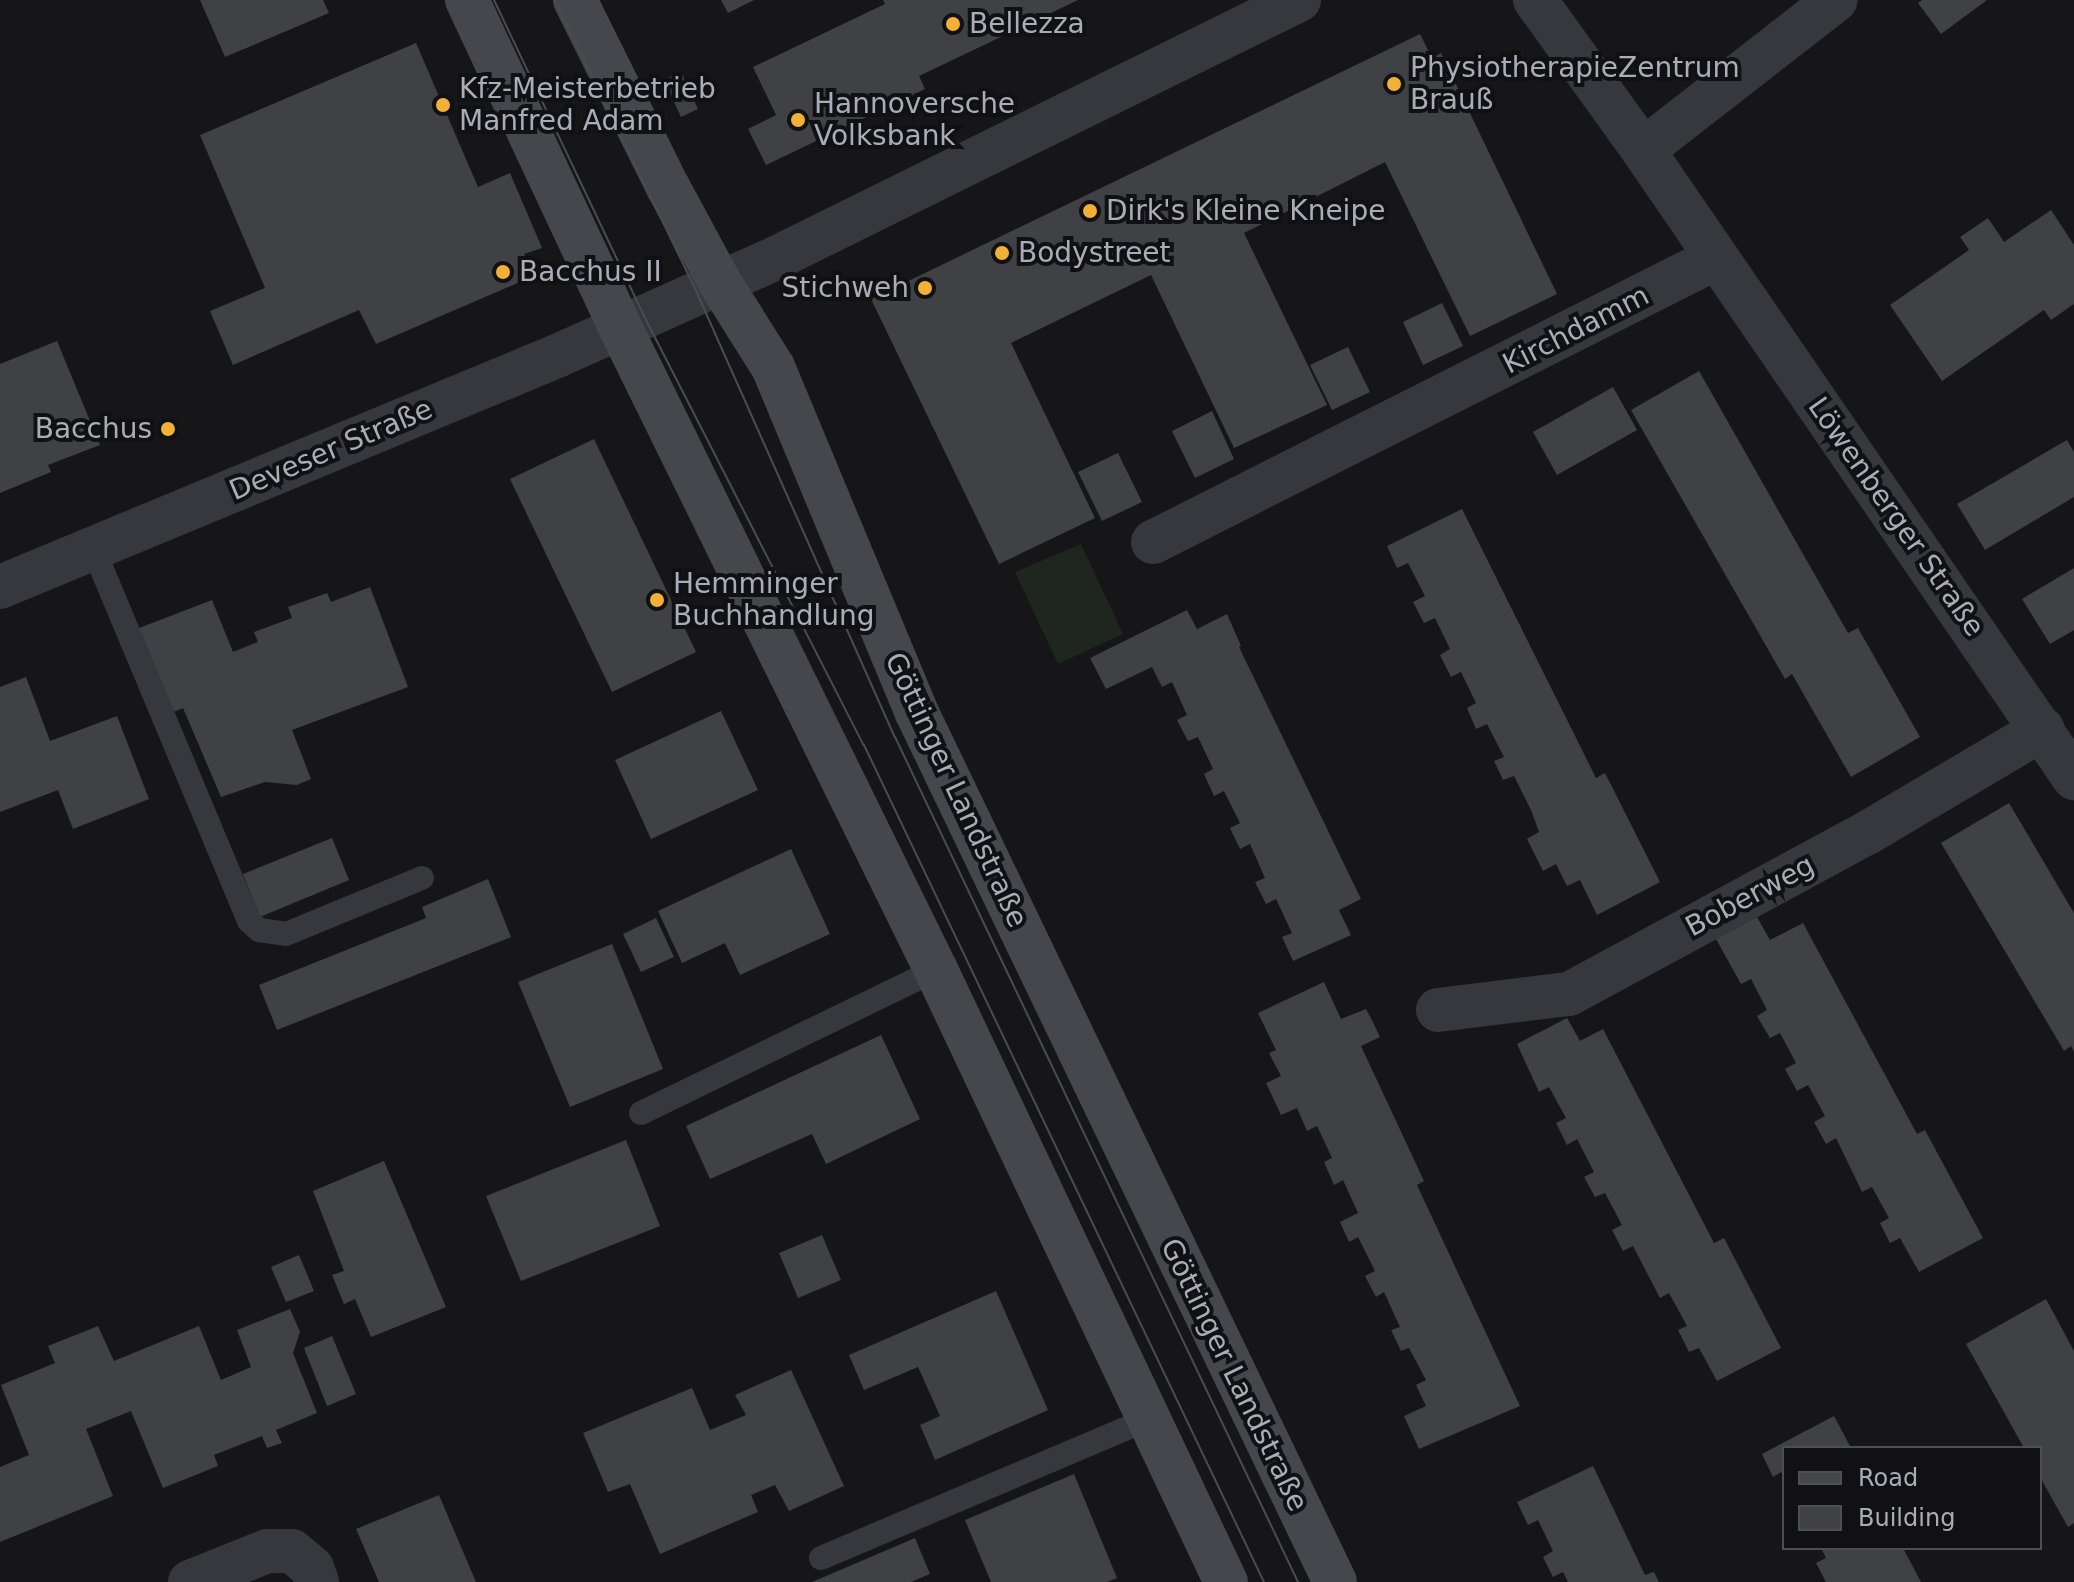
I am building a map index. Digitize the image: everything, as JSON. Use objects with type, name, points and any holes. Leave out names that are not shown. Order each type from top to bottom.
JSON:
[{"type":"street","points":[[467,0],[620,327],[936,970],[1226,1582]]},
{"type":"street","name":"Göttinger Landstraße","points":[[575,0],[720,283],[773,367],[917,713],[1335,1582]]},
{"type":"street","points":[[720,283],[1299,0]]},
{"type":"street","points":[[1535,0],[1716,258]]},
{"type":"street","points":[[1643,150],[1836,0]]},
{"type":"street","name":"Kirchdamm","points":[[1153,542],[1716,258]]},
{"type":"street","name":"Löwenberger Straße","points":[[1716,258],[2074,778]]},
{"type":"street","name":"Deveser Straße","points":[[0,587],[720,283]]},
{"type":"street","name":"Boberweg","points":[[1438,1010],[1569,994],[1867,833],[2043,729]]},
{"type":"street","points":[[190,1582],[267,1551],[305,1567]]},
{"type":"lane","points":[[93,548],[249,921],[259,930],[286,934],[422,878]]},
{"type":"lane","points":[[641,1113],[936,970]]},
{"type":"lane","points":[[821,1558],[1148,1419]]},
{"type":"shaded area","points":[[1081,544],[1123,634],[1058,664],[1015,572]]},
{"type":"building","points":[[200,0],[323,0],[329,13],[225,57]]},
{"type":"building","points":[[721,0],[754,0],[728,13]]},
{"type":"building","points":[[883,0],[1078,0],[919,76],[925,89],[766,165],[748,129],[776,115],[753,67],[885,4]]},
{"type":"building","points":[[1922,0],[1987,0],[1941,34],[1918,3]]},
{"type":"building","points":[[1420,34],[1432,58],[1441,53],[1557,294],[1470,336],[1385,162],[1244,233],[1327,405],[1234,448],[1151,275],[1011,343],[1095,518],[999,564],[871,299]]},
{"type":"building","points":[[416,43],[478,187],[510,173],[542,248],[524,254],[534,276],[376,344],[359,310],[233,365],[210,311],[265,288],[200,135]]},
{"type":"building","points":[[681,72],[698,109],[681,117],[664,80]]},
{"type":"building","points":[[2051,210],[2074,245],[2074,304],[2051,320],[2044,310],[1942,381],[1890,305],[1969,250],[1960,237],[1988,218],[2004,242]]},
{"type":"building","points":[[1442,303],[1463,346],[1423,365],[1403,322]]},
{"type":"building","points":[[57,341],[100,445],[48,465],[51,472],[0,493],[0,364]]},
{"type":"building","points":[[1348,347],[1370,392],[1332,410],[1310,365]]},
{"type":"building","points":[[1699,371],[1848,633],[1858,628],[1920,737],[1851,777],[1792,674],[1785,679],[1631,410]]},
{"type":"building","points":[[1613,387],[1637,430],[1557,475],[1533,432]]},
{"type":"building","points":[[1212,411],[1234,459],[1195,478],[1172,431]]},
{"type":"building","points":[[594,439],[696,652],[612,692],[510,479]]},
{"type":"building","points":[[2067,440],[2074,452],[2074,497],[1985,550],[1957,504]]},
{"type":"building","points":[[1118,453],[1142,502],[1102,521],[1078,472]]},
{"type":"building","points":[[1462,509],[1596,778],[1605,773],[1660,882],[1597,915],[1580,880],[1567,886],[1556,864],[1543,871],[1527,839],[1539,832],[1531,810],[1514,776],[1503,780],[1494,761],[1504,757],[1487,724],[1476,729],[1467,708],[1476,703],[1461,672],[1451,677],[1440,655],[1450,649],[1435,618],[1424,623],[1413,602],[1425,596],[1408,563],[1397,568],[1387,546]]},
{"type":"building","points":[[2074,568],[2074,630],[2050,644],[2022,599]]},
{"type":"building","points":[[370,587],[408,687],[292,730],[311,779],[297,785],[265,782],[221,797],[183,708],[167,715],[134,630],[212,600],[233,652],[258,642],[254,632],[292,618],[288,607],[327,593],[331,602]]},
{"type":"building","points":[[1187,610],[1197,629],[1227,614],[1239,647],[1361,899],[1339,910],[1351,935],[1293,961],[1282,937],[1292,933],[1276,899],[1266,904],[1255,882],[1265,878],[1250,844],[1240,849],[1230,828],[1240,823],[1224,791],[1214,796],[1204,774],[1213,769],[1198,737],[1188,741],[1177,720],[1187,715],[1172,682],[1162,687],[1152,667],[1106,689],[1090,658]]},
{"type":"building","points":[[26,677],[50,741],[117,716],[149,799],[73,829],[58,790],[0,812],[0,687]]},
{"type":"building","points":[[721,711],[758,790],[651,839],[615,760]]},
{"type":"building","points":[[2009,803],[2074,913],[2074,1052],[2071,1046],[2064,1051],[1941,843]]},
{"type":"building","points":[[332,838],[349,880],[260,917],[243,874]]},
{"type":"building","points":[[791,849],[830,934],[740,975],[725,943],[682,963],[658,911]]},
{"type":"building","points":[[488,879],[511,937],[277,1030],[259,985],[426,918],[422,907]]},
{"type":"building","points":[[1757,917],[1770,940],[1803,923],[1917,1134],[1925,1130],[1983,1238],[1919,1272],[1900,1238],[1890,1243],[1880,1223],[1889,1218],[1872,1187],[1862,1192],[1836,1138],[1826,1144],[1814,1122],[1825,1116],[1808,1085],[1797,1091],[1785,1069],[1796,1063],[1780,1033],[1770,1038],[1757,1016],[1767,1010],[1751,979],[1741,984],[1716,939]]},
{"type":"building","points":[[656,918],[674,957],[641,972],[623,934]]},
{"type":"building","points":[[612,944],[663,1069],[570,1107],[518,982]]},
{"type":"building","points":[[1324,982],[1341,1019],[1366,1009],[1374,1024],[1380,1037],[1361,1046],[1424,1181],[1417,1185],[1520,1406],[1419,1449],[1404,1416],[1426,1406],[1416,1385],[1426,1380],[1409,1348],[1401,1351],[1391,1330],[1400,1327],[1384,1292],[1376,1297],[1365,1276],[1375,1271],[1358,1237],[1349,1242],[1340,1222],[1358,1213],[1343,1180],[1334,1185],[1324,1162],[1332,1158],[1317,1126],[1307,1131],[1297,1108],[1281,1115],[1266,1083],[1281,1076],[1269,1053],[1276,1050],[1258,1013]]},
{"type":"building","points":[[1567,1018],[1580,1041],[1603,1029],[1714,1243],[1724,1238],[1781,1348],[1717,1381],[1699,1348],[1689,1352],[1678,1330],[1687,1326],[1669,1293],[1660,1298],[1633,1246],[1623,1251],[1612,1230],[1622,1225],[1605,1193],[1595,1197],[1584,1177],[1594,1172],[1577,1139],[1567,1145],[1556,1123],[1566,1118],[1549,1087],[1539,1092],[1517,1044]]},
{"type":"building","points":[[881,1035],[920,1119],[826,1164],[812,1134],[710,1179],[686,1126]]},
{"type":"building","points":[[626,1140],[660,1226],[521,1281],[486,1196]]},
{"type":"building","points":[[384,1161],[446,1307],[371,1337],[355,1299],[344,1304],[332,1275],[344,1271],[313,1191]]},
{"type":"building","points":[[822,1235],[841,1280],[798,1298],[779,1253]]},
{"type":"building","points":[[299,1255],[314,1291],[286,1302],[271,1267]]},
{"type":"building","points":[[996,1291],[1048,1410],[935,1460],[920,1425],[940,1416],[918,1367],[864,1390],[849,1355]]},
{"type":"building","points":[[2046,1299],[2074,1351],[2074,1523],[2068,1527],[2042,1481],[2042,1446],[2023,1446],[1966,1344]]},
{"type":"building","points":[[290,1309],[300,1332],[293,1353],[317,1413],[276,1430],[282,1443],[267,1448],[262,1436],[214,1455],[218,1466],[163,1488],[131,1411],[86,1429],[113,1496],[0,1542],[0,1467],[29,1455],[1,1385],[55,1363],[48,1346],[98,1326],[114,1361],[199,1326],[221,1380],[251,1367],[237,1330]]},
{"type":"building","points":[[332,1336],[356,1394],[327,1406],[304,1348]]},
{"type":"building","points":[[791,1370],[844,1486],[789,1511],[775,1485],[751,1495],[758,1512],[660,1554],[630,1484],[608,1492],[583,1433],[692,1388],[710,1430],[746,1415],[735,1395]]},
{"type":"building","points":[[1834,1416],[1850,1446],[1782,1446],[1782,1474],[1773,1477],[1762,1454]]},
{"type":"building","points":[[1593,1466],[1645,1575],[1654,1572],[1659,1582],[1568,1582],[1563,1572],[1553,1577],[1543,1557],[1553,1551],[1538,1520],[1528,1525],[1517,1502]]},
{"type":"building","points":[[1074,1474],[1117,1578],[1107,1582],[991,1582],[965,1520]]},
{"type":"building","points":[[439,1495],[476,1582],[379,1582],[356,1529]]},
{"type":"building","points":[[915,1538],[930,1574],[911,1582],[812,1582]]},
{"type":"building","points":[[1822,1550],[1904,1550],[1921,1582],[1826,1582],[1816,1563],[1826,1558]]},
{"type":"tram line","points":[[494,0],[644,316],[864,745],[1264,1582]]},
{"type":"tram line","points":[[555,0],[697,293],[895,737],[1298,1582]]},
{"type":"place","name":"Bellezza","points":[[953,24]]},
{"type":"place","name":"PhysiotherapieZentrum Brauß","points":[[1394,84]]},
{"type":"place","name":"Kfz-Meisterbetrieb Manfred Adam","points":[[443,105]]},
{"type":"place","name":"Hannoversche Volksbank","points":[[798,120]]},
{"type":"place","name":"Dirk's Kleine Kneipe","points":[[1090,211]]},
{"type":"place","name":"Bodystreet","points":[[1002,253]]},
{"type":"place","name":"Bacchus II","points":[[503,272]]},
{"type":"place","name":"Stichweh","points":[[925,288]]},
{"type":"place","name":"Bacchus","points":[[168,429]]},
{"type":"place","name":"Hemminger Buchhandlung","points":[[657,600]]}]
